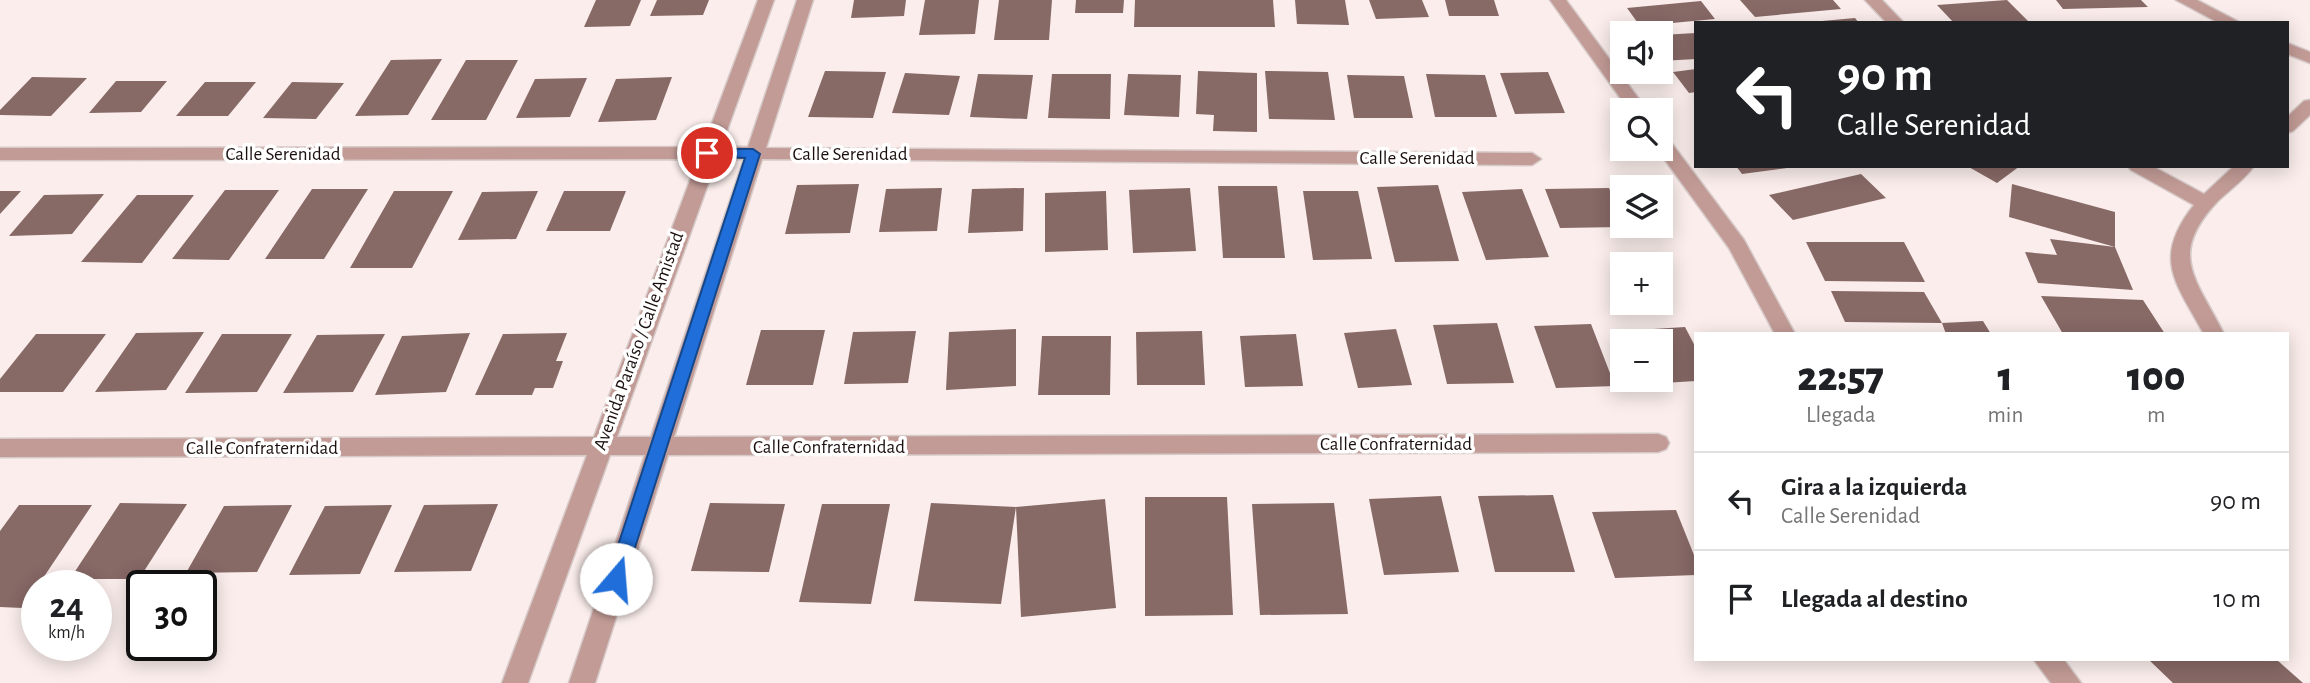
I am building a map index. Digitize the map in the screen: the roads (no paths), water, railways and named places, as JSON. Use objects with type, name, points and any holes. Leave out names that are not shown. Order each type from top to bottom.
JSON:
[{"type":"street","name":"Avenida Paraíso / Calle Amistad","points":[[515,683],[707,153],[766,0]]},
{"type":"street","points":[[582,683],[805,0]]},
{"type":"street","points":[[1558,0],[1629,98]]},
{"type":"street","points":[[1873,0],[1894,21]]},
{"type":"street","points":[[2184,0],[2229,21]]},
{"type":"street","points":[[2289,49],[2310,58]]},
{"type":"street","points":[[2289,125],[2310,105]]},
{"type":"street","name":"Calle Serenidad","points":[[0,154],[707,153],[1532,159]]},
{"type":"street","points":[[1673,157],[1737,245],[1784,332]]},
{"type":"street","points":[[2141,168],[2206,203]]},
{"type":"street","points":[[2213,332],[2179,262],[2185,232],[2206,203],[2243,168]]},
{"type":"street","name":"Calle Confraternidad","points":[[0,448],[1658,443]]},
{"type":"street","points":[[2048,661],[2068,683]]}]
